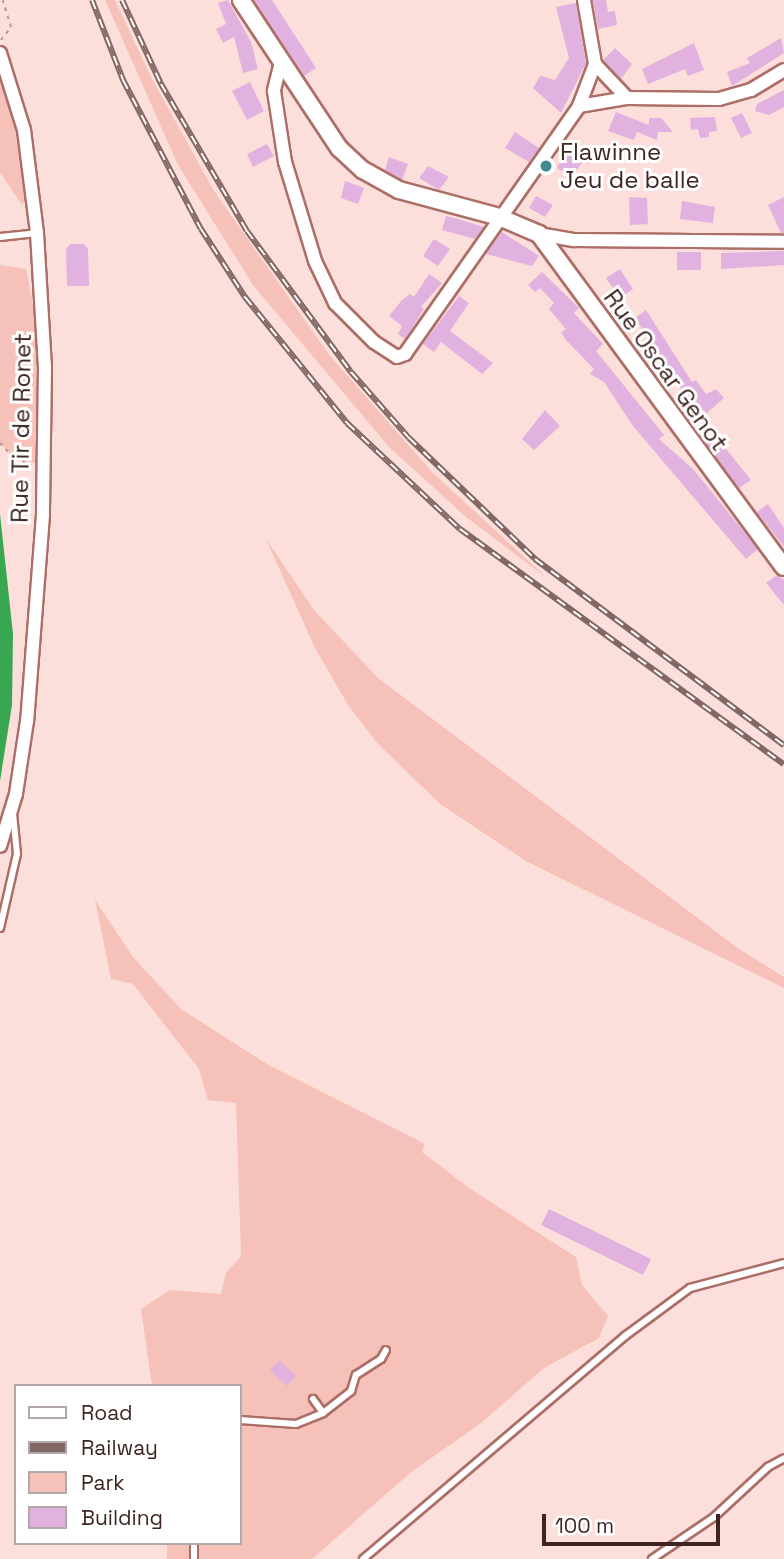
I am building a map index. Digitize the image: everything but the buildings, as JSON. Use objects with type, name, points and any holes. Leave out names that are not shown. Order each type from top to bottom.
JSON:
[{"type":"street","points":[[241,0],[339,148],[363,170],[399,190],[499,217],[539,234],[574,240],[784,242]]},
{"type":"street","points":[[281,62],[274,90],[285,162],[315,261],[335,303],[374,342],[397,357],[405,354],[579,106],[595,64],[584,0]]},
{"type":"street","name":"Rue Tir de Ronet","points":[[0,53],[24,130],[37,233],[44,325],[45,467],[27,721],[13,808],[0,846]]},
{"type":"street","points":[[595,64],[627,98]]},
{"type":"street","points":[[579,106],[627,98],[719,99],[751,90],[784,70]]},
{"type":"street","name":"Rue Oscar Genot","points":[[539,234],[784,567]]},
{"type":"lane","points":[[0,237],[37,233]]},
{"type":"lane","points":[[0,928],[18,854],[13,808]]},
{"type":"lane","points":[[363,1559],[625,1336],[690,1288],[784,1263]]},
{"type":"lane","points":[[242,1420],[296,1424],[323,1413],[351,1391],[356,1375],[381,1359],[386,1350]]},
{"type":"lane","points":[[313,1399],[323,1413]]},
{"type":"lane","points":[[652,1559],[714,1517],[768,1467],[784,1458]]},
{"type":"path","points":[[0,41],[11,27],[3,0]]},
{"type":"path","points":[[0,443],[14,458],[45,467]]},
{"type":"green space","points":[[105,0],[115,0],[151,77],[214,191],[330,356],[433,473],[547,578],[466,517],[389,447],[253,285],[178,165]]},
{"type":"green space","points":[[0,53],[33,192],[22,205],[0,172]]},
{"type":"green space","points":[[0,265],[26,269],[45,367],[45,466],[14,458],[0,443]]},
{"type":"green space","points":[[266,539],[314,610],[378,678],[739,949],[784,977],[784,988],[526,861],[440,804],[378,744],[348,705],[315,648]]},
{"type":"green space","points":[[95,900],[133,957],[181,1009],[267,1064],[425,1144],[422,1152],[469,1188],[576,1257],[582,1285],[608,1316],[599,1338],[544,1368],[481,1423],[410,1473],[312,1559],[167,1559],[167,1545],[242,1545],[242,1384],[152,1384],[141,1309],[170,1290],[221,1294],[226,1273],[241,1256],[236,1103],[208,1100],[199,1069],[133,984],[111,979]]},
{"type":"shaded area","points":[[0,514],[13,634],[12,705],[0,781]]},
{"type":"railway","points":[[92,0],[123,80],[201,229],[245,297],[347,423],[460,529],[784,764]]},
{"type":"railway","points":[[122,0],[161,84],[247,231],[351,372],[409,438],[535,559],[784,745]]},
{"type":"place","name":"Flawinne Jeu de balle","points":[[546,166]]}]
